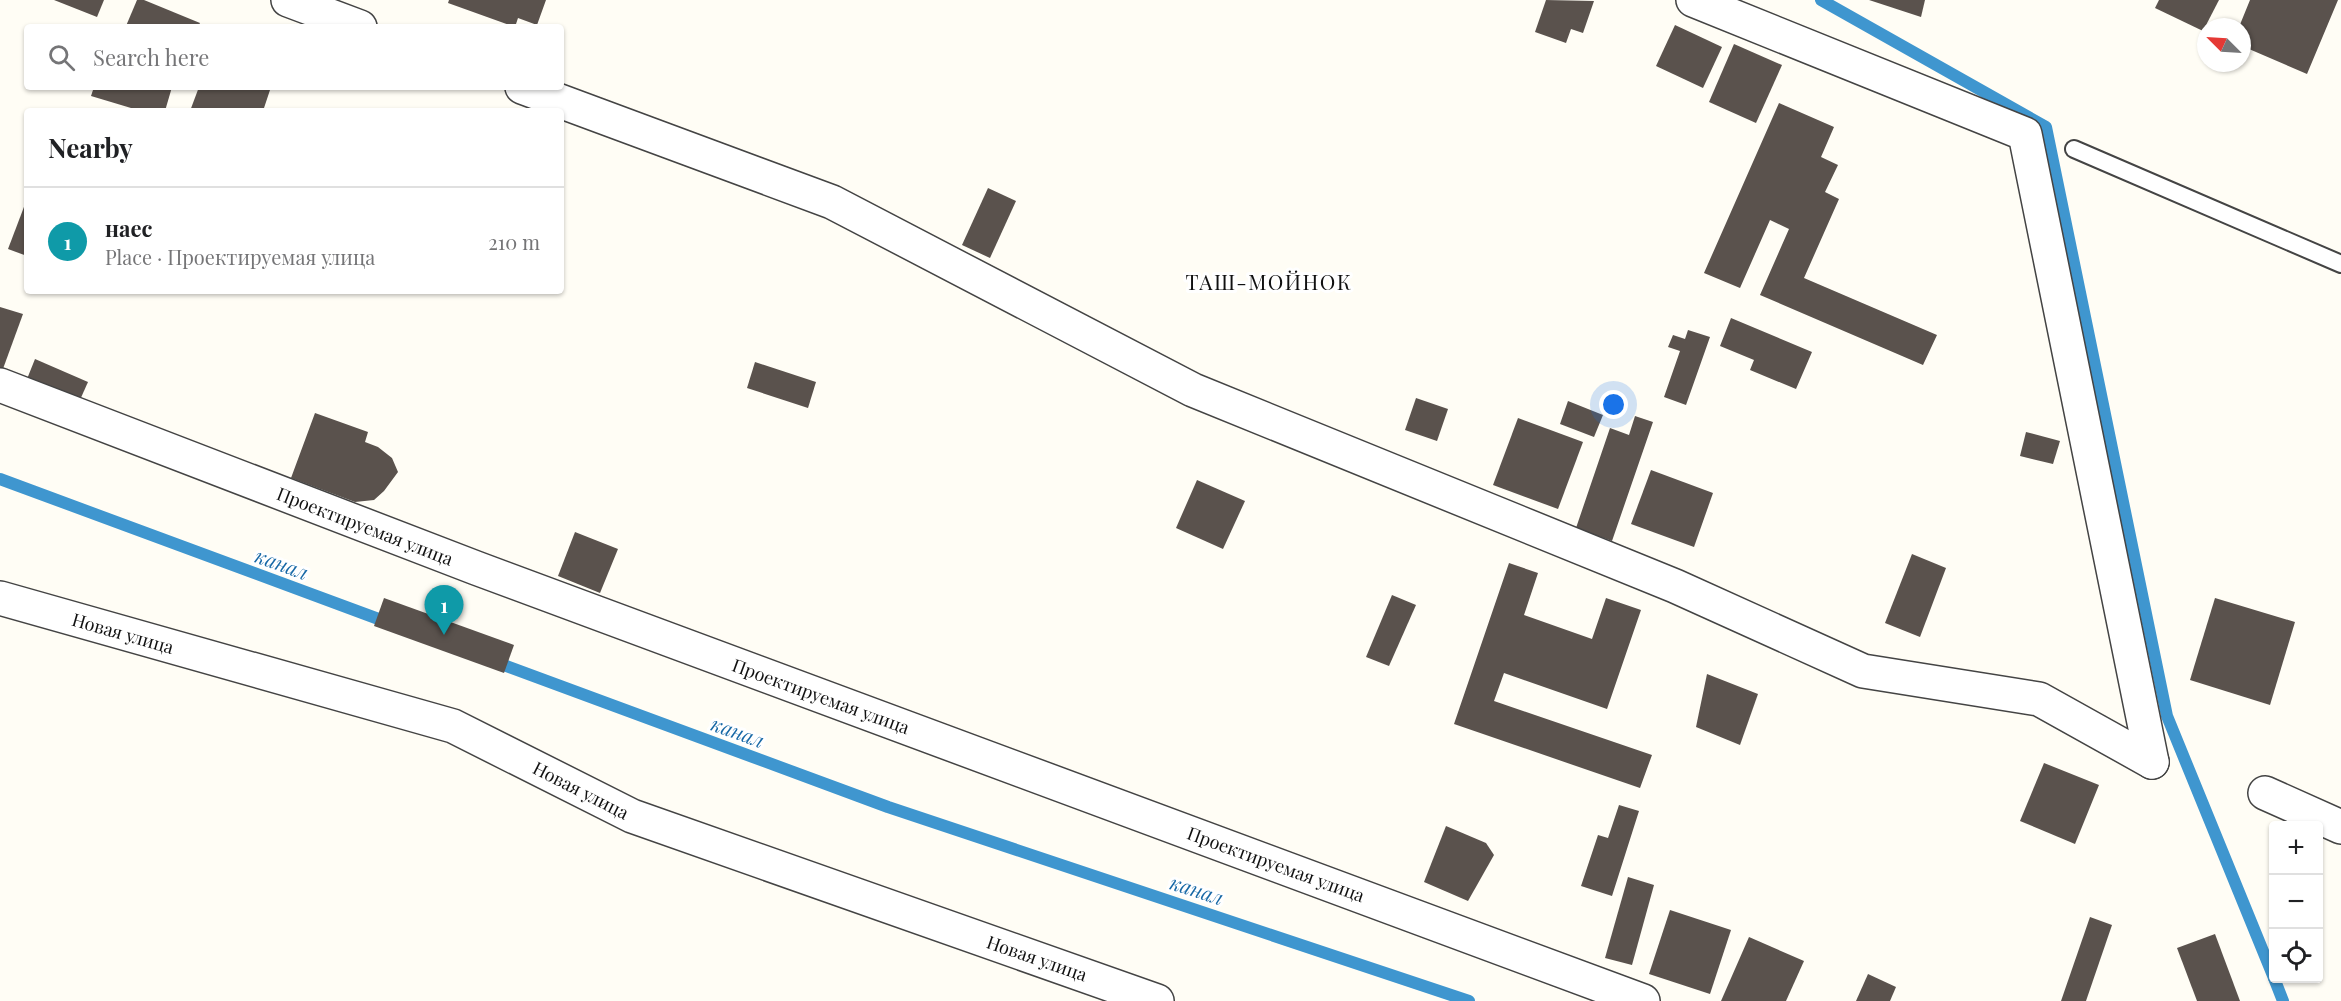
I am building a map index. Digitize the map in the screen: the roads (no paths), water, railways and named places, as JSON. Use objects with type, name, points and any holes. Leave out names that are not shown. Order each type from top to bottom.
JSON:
[{"type":"street","points":[[288,0],[352,24]]},
{"type":"street","points":[[530,90],[832,202],[1192,390],[1675,586],[1863,671],[2039,699],[2152,762],[2025,134],[1693,0]]},
{"type":"street","name":"Проектируемая улица","points":[[0,385],[476,568],[1643,1001]]},
{"type":"street","name":"Новая улица","points":[[0,598],[453,726],[632,816],[1157,1001]]},
{"type":"street","points":[[2265,793],[2341,827]]},
{"type":"lane","points":[[2074,149],[2341,264]]},
{"type":"waterway","points":[[1821,0],[2046,127],[2167,716],[2269,966]]},
{"type":"waterway","name":"канал","points":[[0,479],[392,624]]},
{"type":"waterway","name":"канал","points":[[493,661],[888,807],[1469,1001]]},
{"type":"waterway","points":[[2276,983],[2283,1001]]},
{"type":"place","name":"наес","points":[[444,635]]},
{"type":"district","name":"ТАШ-МОЙНОК","points":[[1269,281]]}]
